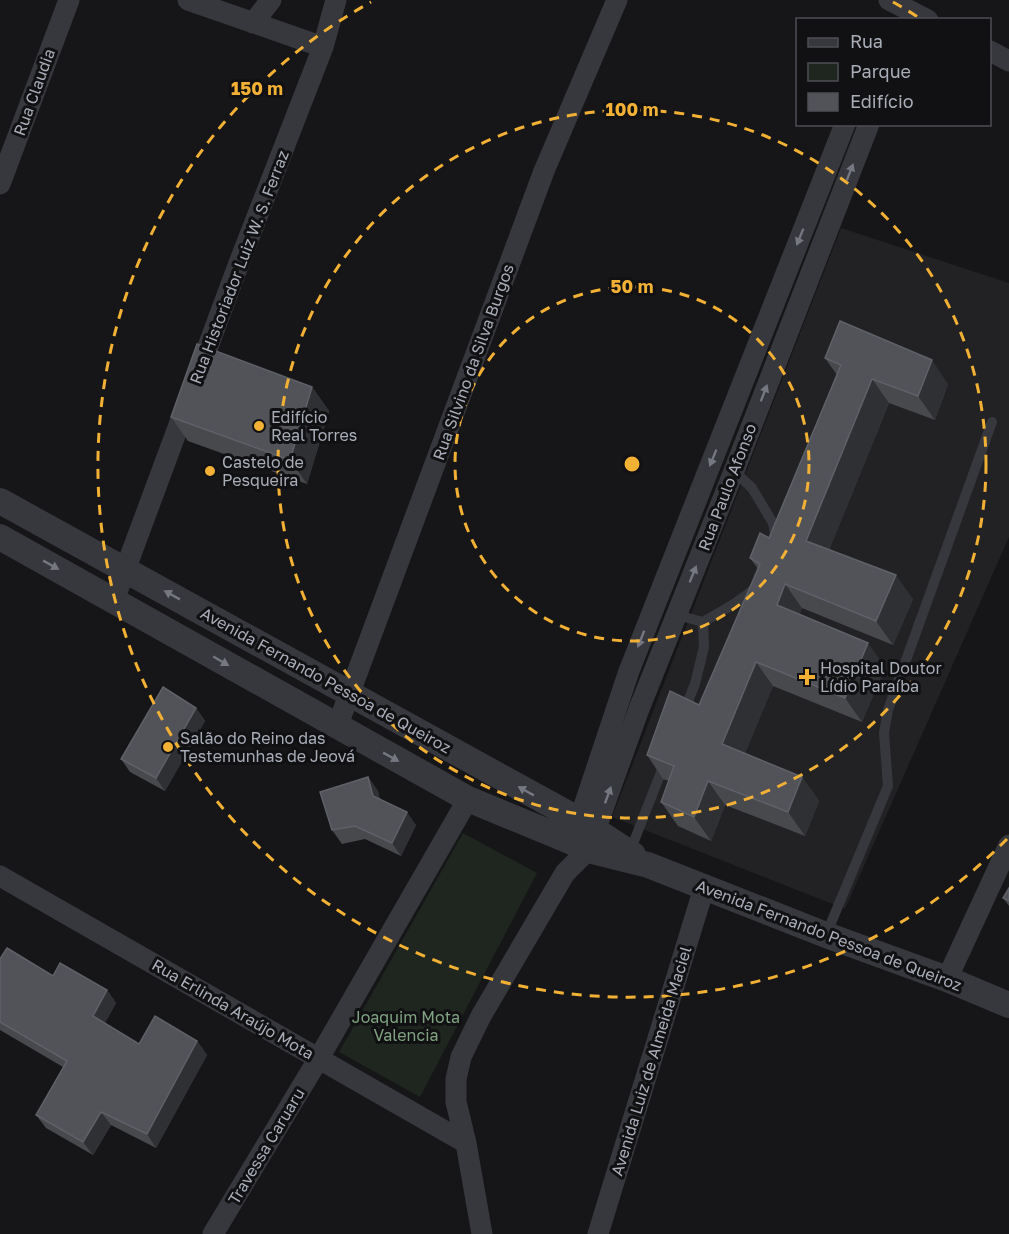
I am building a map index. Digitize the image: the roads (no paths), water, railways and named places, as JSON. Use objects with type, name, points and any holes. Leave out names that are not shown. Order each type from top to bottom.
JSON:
[{"type":"street","name":"Rua Claudia","points":[[0,184],[69,0]]},
{"type":"street","points":[[188,0],[323,47]]},
{"type":"street","points":[[254,22],[271,0]]},
{"type":"street","name":"Rua Historiador Luiz W. S. Ferraz","points":[[114,600],[239,263],[323,47],[336,0]]},
{"type":"street","name":"Rua Silvino da Silva Burgos","points":[[337,727],[544,171],[616,0]]},
{"type":"street","points":[[991,52],[1009,61]]},
{"type":"street","name":"Rua Paulo Afonso","points":[[584,836],[629,671],[844,126]]},
{"type":"street","name":"Rua Paulo Afonso","points":[[584,836],[677,615],[868,126]]},
{"type":"street","points":[[819,190],[841,197]]},
{"type":"street","points":[[729,418],[752,425]]},
{"type":"street","name":"Avenida Fernando Pessoa de Queiroz","points":[[0,501],[350,694],[584,836]]},
{"type":"street","name":"Avenida Fernando Pessoa de Queiroz","points":[[0,537],[468,799],[584,836],[704,888],[947,979],[1009,1005]]},
{"type":"street","points":[[655,604],[677,615]]},
{"type":"street","name":"Travessa Caruaru","points":[[213,1234],[319,1058],[468,799]]},
{"type":"street","points":[[482,1234],[466,1143],[456,1102],[456,1079],[461,1056],[481,1016],[565,873],[567,857],[584,836]]},
{"type":"street","points":[[947,979],[1009,845]]},
{"type":"street","name":"Rua Erlinda Araújo Mota","points":[[0,876],[466,1143]]},
{"type":"street","name":"Avenida Luiz de Almeida Maciel","points":[[598,1234],[704,888]]},
{"type":"lane","points":[[826,935],[888,786],[884,733],[888,710],[992,422]]},
{"type":"lane","points":[[734,471],[752,488],[773,523],[777,545],[775,554]]},
{"type":"lane","points":[[677,615],[703,622],[754,589],[764,576]]},
{"type":"lane","points":[[682,718],[695,684],[704,647],[703,622]]},
{"type":"lane","points":[[635,859],[669,752]]},
{"type":"place","name":"Edifício Real Torres","points":[[259,426]]},
{"type":"place","name":"Castelo de Pesqueira","points":[[210,471]]},
{"type":"place","name":"Hospital Doutor Lídio Paraíba","points":[[807,677]]},
{"type":"place","name":"Salão do Reino das Testemunhas de Jeová","points":[[168,747]]},
{"type":"park label","name":"Joaquim Mota Valencia","points":[[406,1026]]}]
